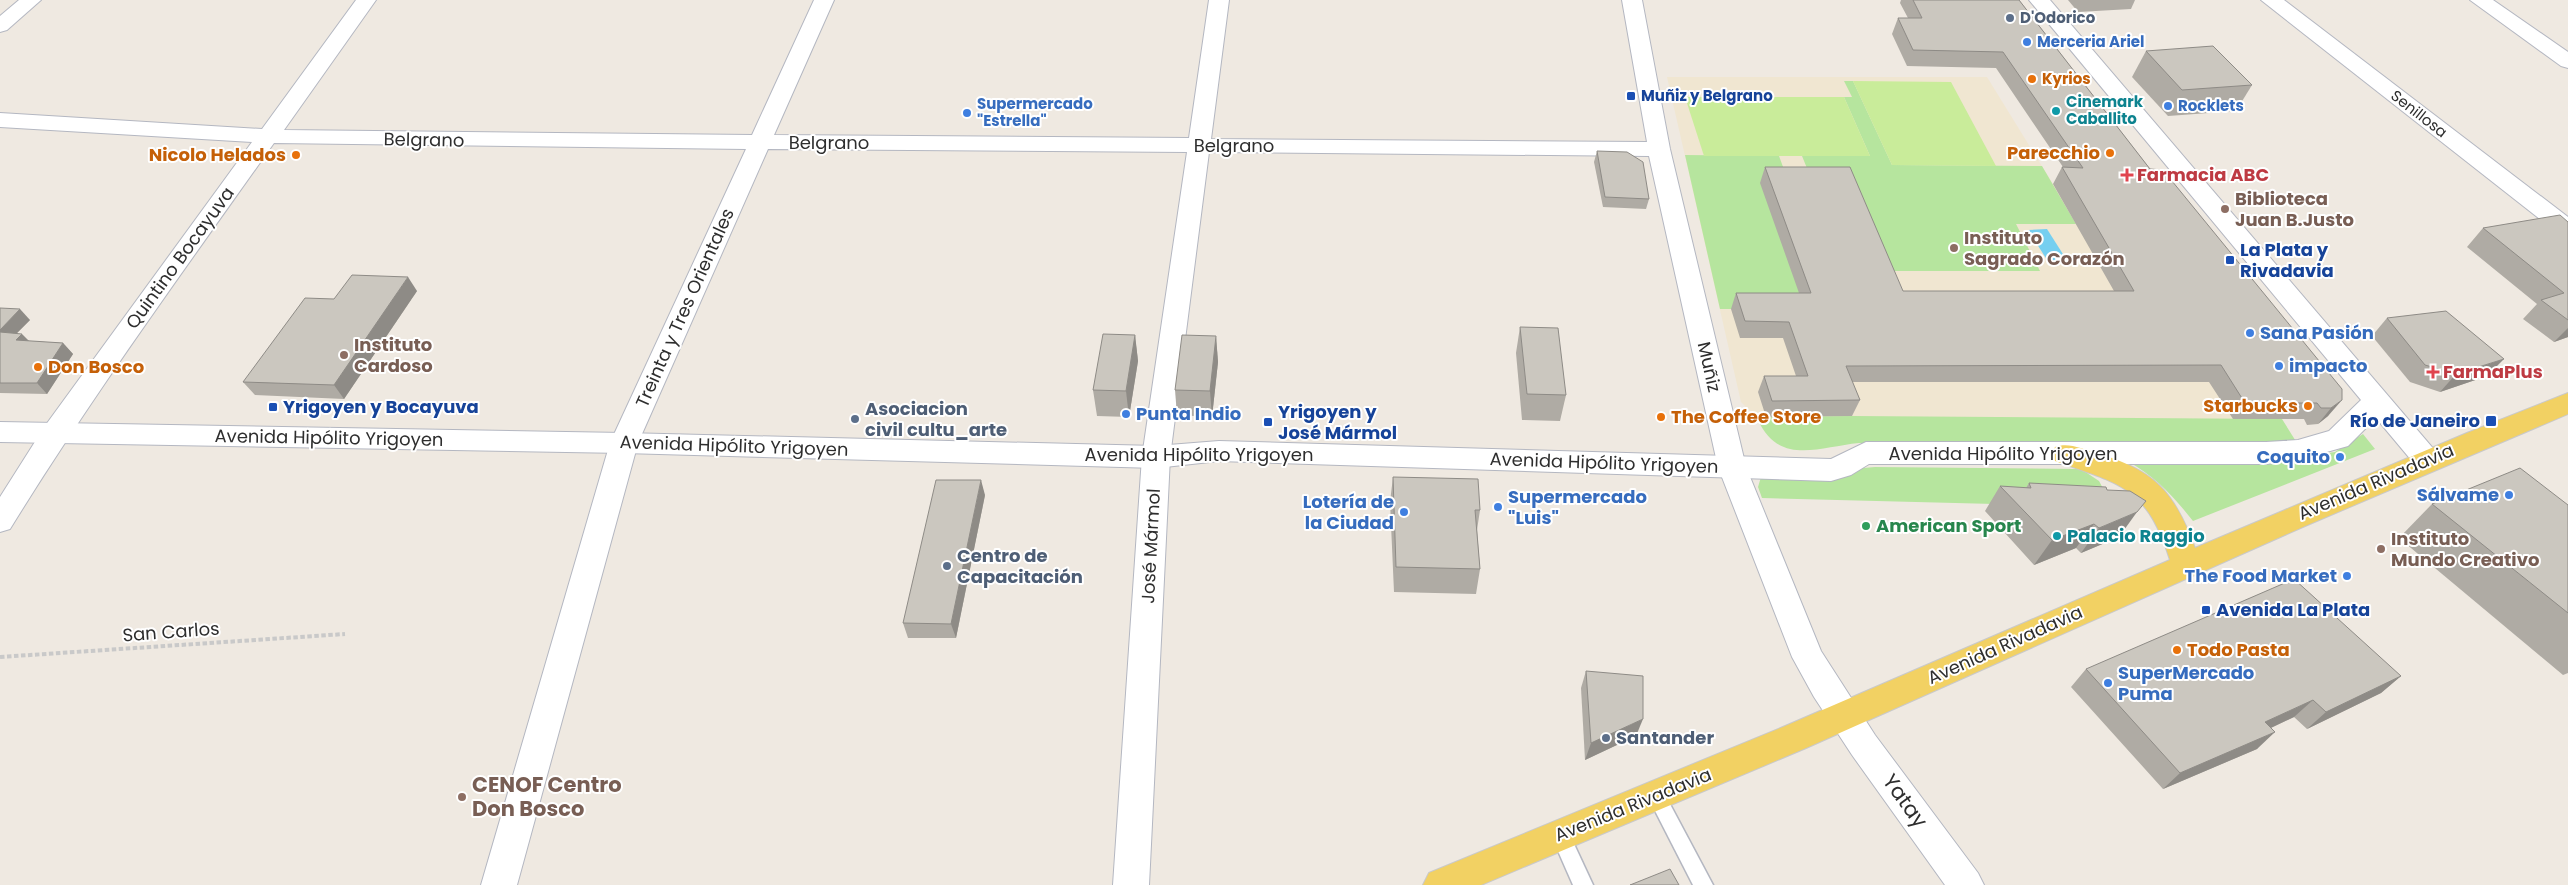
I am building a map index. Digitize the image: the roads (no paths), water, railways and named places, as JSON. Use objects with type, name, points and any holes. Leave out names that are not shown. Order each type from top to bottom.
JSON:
[{"type":"main road","name":"Avenida Rivadavia","points":[[1441,885],[1657,797],[2427,460],[2568,403]]},
{"type":"main road","points":[[2065,454],[2116,470],[2135,480],[2151,494],[2170,518],[2186,565]]},
{"type":"street","points":[[0,26],[31,0]]},
{"type":"street","name":"Quintino Bocayuva","points":[[0,521],[55,433],[366,0]]},
{"type":"street","name":"Treinta y Tres Orientales","points":[[495,885],[624,443],[824,0]]},
{"type":"street","name":"José Mármol","points":[[1130,885],[1156,457],[1219,0]]},
{"type":"street","name":"Muñiz","points":[[1632,0],[1659,149],[1732,467],[1808,657],[1843,716]]},
{"type":"street","points":[[2039,0],[2376,402],[2427,460]]},
{"type":"street","name":"Senillosa","points":[[2271,0],[2568,229]]},
{"type":"street","points":[[2480,0],[2568,62]]},
{"type":"street","name":"Belgrano","points":[[0,120],[268,136],[397,140],[1659,149]]},
{"type":"street","name":"Avenida Hipólito Yrigoyen","points":[[0,432],[624,443],[1156,457],[1219,451],[1840,469],[1847,466],[1858,456],[1866,453],[2266,453],[2298,450],[2338,439],[2376,402]]},
{"type":"street","name":"Yatay","points":[[1843,716],[1966,885]]},
{"type":"lane","points":[[1657,797],[1703,885]]},
{"type":"lane","points":[[1560,835],[1583,885]]},
{"type":"water","points":[[2047,229],[2068,262],[2049,263],[2028,230]]},
{"type":"place","name":"D'Odorico","points":[[2010,18]]},
{"type":"place","name":"Merceria Ariel","points":[[2027,42]]},
{"type":"place","name":"Kyrios","points":[[2032,79]]},
{"type":"place","name":"Muñiz y Belgrano","points":[[1631,96]]},
{"type":"place","name":"Rocklets","points":[[2168,106]]},
{"type":"place","name":"Cinemark Caballito","points":[[2056,111]]},
{"type":"place","name":"Supermercado \"Estrella\"","points":[[967,113]]},
{"type":"place","name":"Parecchio","points":[[2110,153]]},
{"type":"place","name":"Nicolo Helados","points":[[296,155]]},
{"type":"place","name":"Farmacia ABC","points":[[2127,175]]},
{"type":"place","name":"Biblioteca Juan B.Justo","points":[[2225,209]]},
{"type":"place","name":"Instituto Sagrado Corazón","points":[[1954,248]]},
{"type":"place","name":"La Plata y Rivadavia","points":[[2230,260]]},
{"type":"place","name":"Sana Pasión","points":[[2250,333]]},
{"type":"place","name":"Instituto Cardoso","points":[[344,355]]},
{"type":"place","name":"impacto","points":[[2279,366]]},
{"type":"place","name":"Don Bosco","points":[[38,367]]},
{"type":"place","name":"FarmaPlus","points":[[2433,372]]},
{"type":"place","name":"Starbucks","points":[[2308,406]]},
{"type":"place","name":"Yrigoyen y Bocayuva","points":[[273,407]]},
{"type":"place","name":"Punta Indio","points":[[1126,414]]},
{"type":"place","name":"The Coffee Store","points":[[1661,417]]},
{"type":"place","name":"Asociacion civil cultu_arte","points":[[855,419]]},
{"type":"place","name":"Río de Janeiro","points":[[2491,421]]},
{"type":"place","name":"Yrigoyen y José Mármol","points":[[1268,422]]},
{"type":"place","name":"Coquito","points":[[2340,457]]},
{"type":"place","name":"Sálvame","points":[[2509,495]]},
{"type":"place","name":"Supermercado \"Luis\"","points":[[1498,507]]},
{"type":"place","name":"Lotería de la Ciudad","points":[[1404,512]]},
{"type":"place","name":"American Sport","points":[[1866,526]]},
{"type":"place","name":"Palacio Raggio","points":[[2057,536]]},
{"type":"place","name":"Instituto Mundo Creativo","points":[[2381,549]]},
{"type":"place","name":"Centro de Capacitación","points":[[947,566]]},
{"type":"place","name":"The Food Market","points":[[2347,576]]},
{"type":"place","name":"Avenida La Plata","points":[[2206,610]]},
{"type":"place","name":"Todo Pasta","points":[[2177,650]]},
{"type":"place","name":"SuperMercado Puma","points":[[2108,683]]},
{"type":"place","name":"Santander","points":[[1606,738]]},
{"type":"place","name":"CENOF Centro Don Bosco","points":[[462,797]]}]
